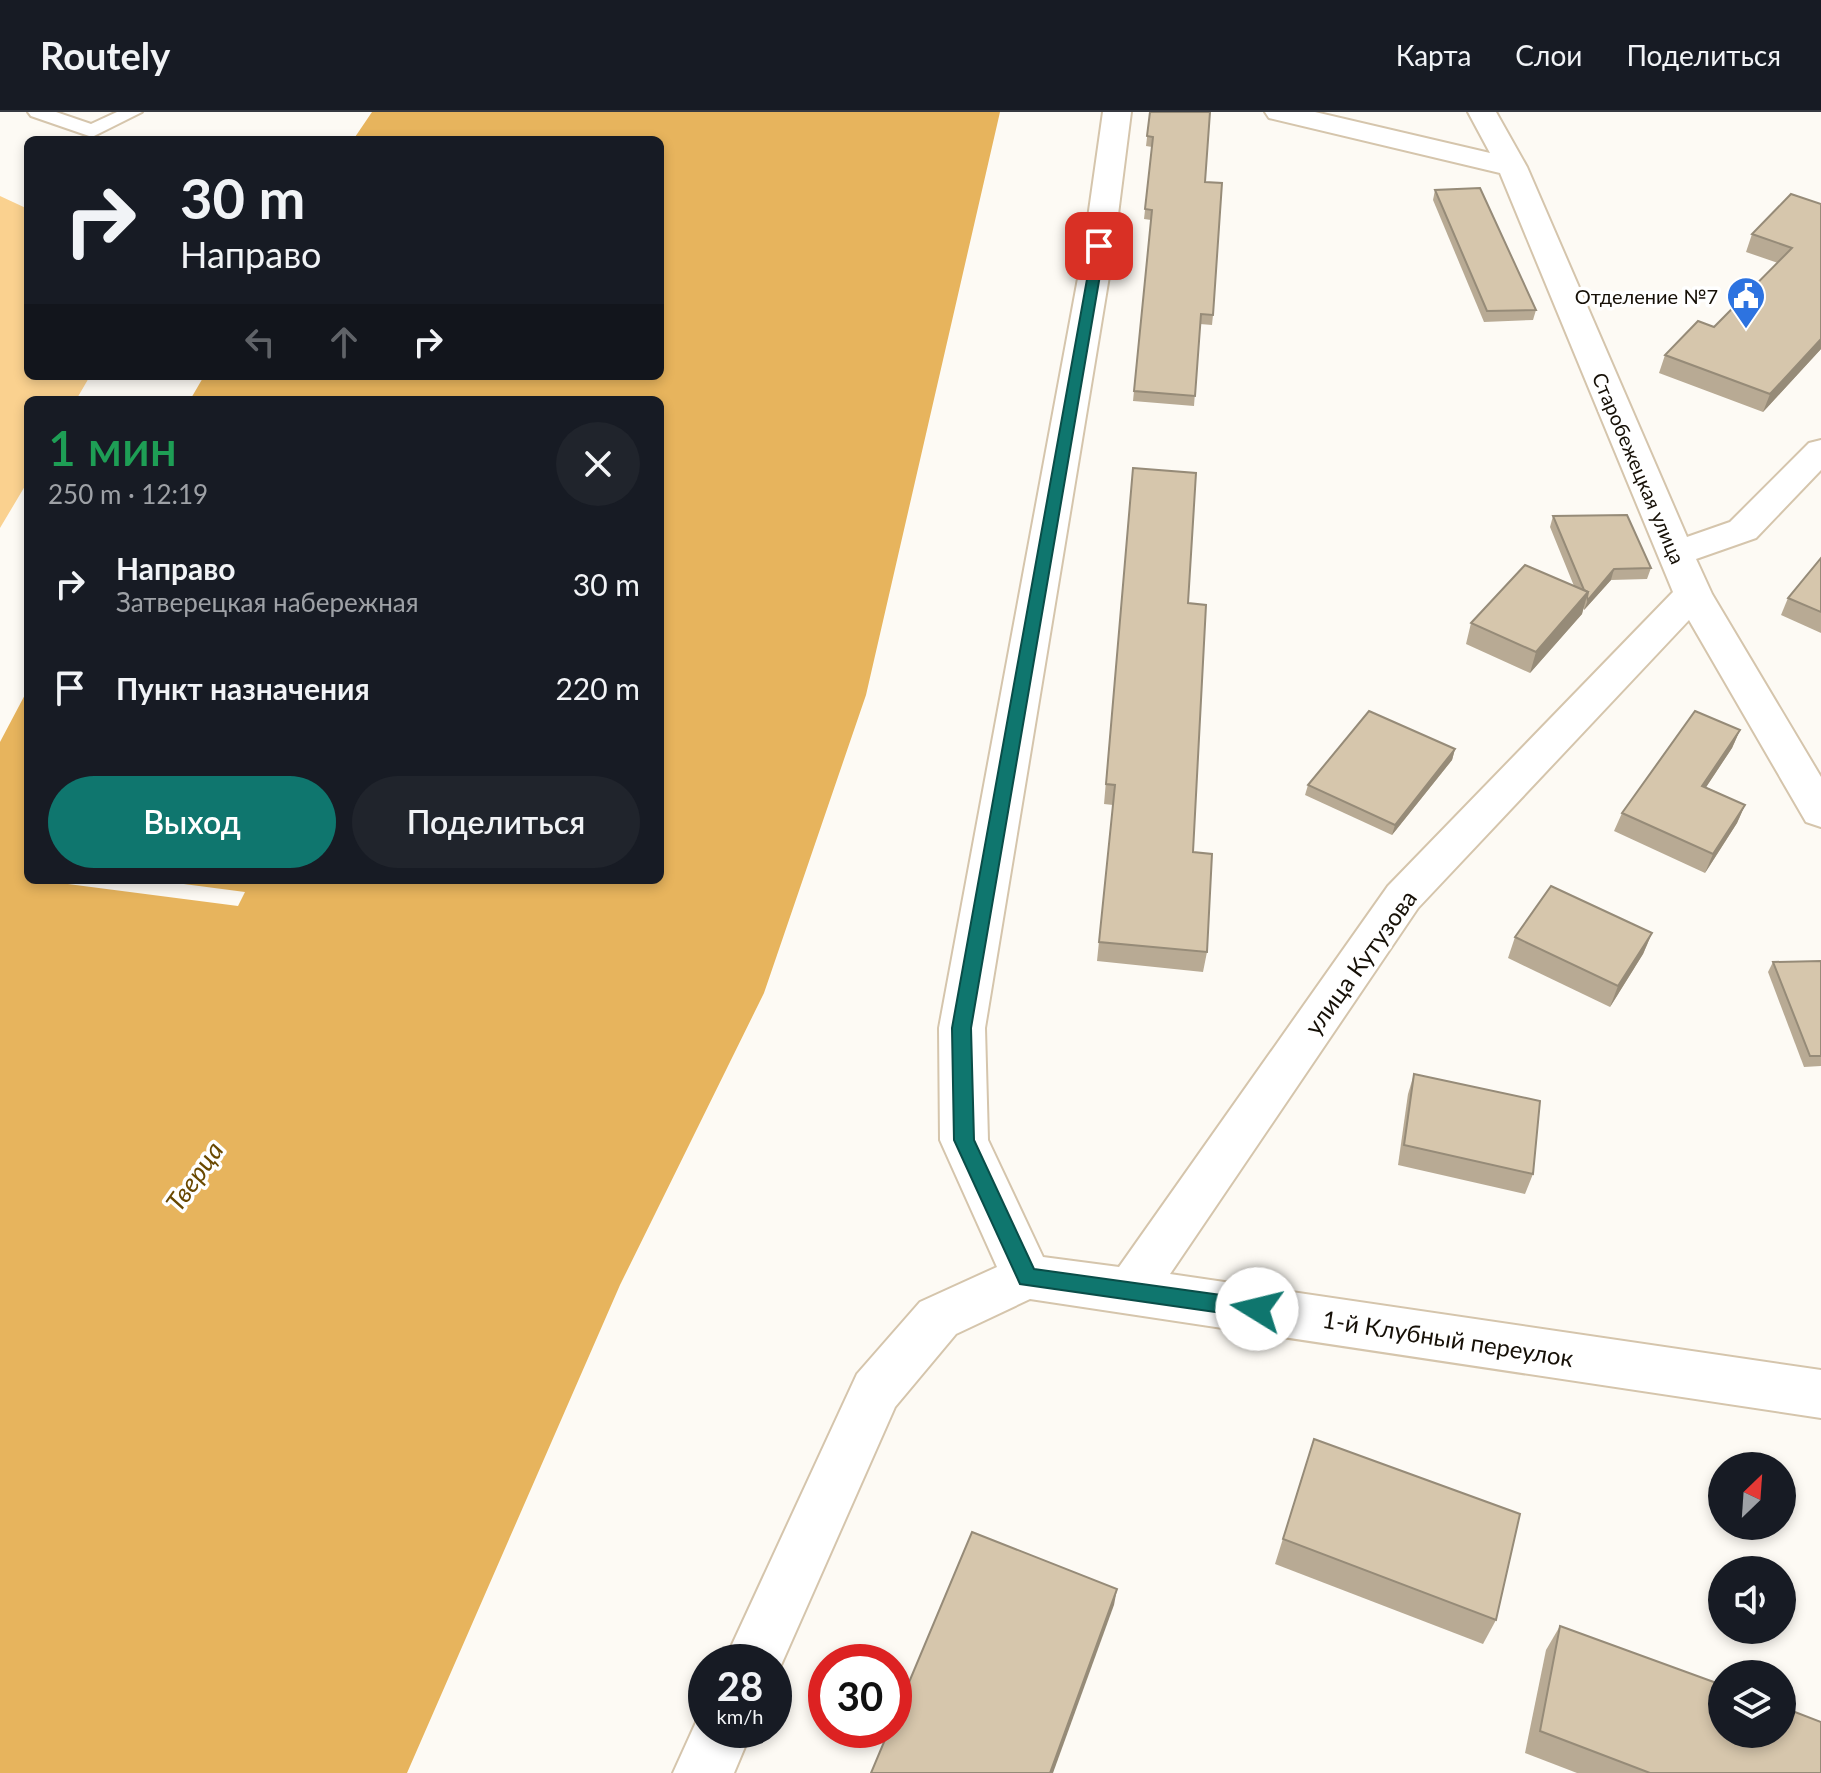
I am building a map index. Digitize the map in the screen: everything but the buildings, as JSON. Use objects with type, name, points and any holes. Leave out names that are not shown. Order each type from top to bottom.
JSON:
[{"type":"street","points":[[761,1644],[876,1391],[938,1318],[1027,1277],[964,1140],[962,1028],[1099,246],[1117,112]]},
{"type":"street","points":[[1279,112],[1512,167]]},
{"type":"street","name":"Старобежецкая улица","points":[[1482,112],[1512,167],[1693,594],[1821,812]]},
{"type":"street","points":[[1676,553],[1743,530],[1821,450]]},
{"type":"street","name":"улица Кутузова","points":[[1131,1290],[1403,897],[1693,594]]},
{"type":"street","name":"1-й Клубный переулок","points":[[1027,1277],[1821,1394]]},
{"type":"street","points":[[703,1773],[715,1748]]},
{"type":"lane","points":[[38,112],[92,131],[132,112]]},
{"type":"shaded area","points":[[0,196],[24,207],[24,380],[88,380],[78,396],[24,396],[24,488],[0,528]]},
{"type":"water","name":"Тверца","points":[[372,112],[1000,112],[866,695],[764,993],[620,1285],[407,1773],[0,1773],[0,742],[24,697],[24,884],[664,884],[664,396],[192,396],[202,380],[664,380],[664,136],[356,136]]},
{"type":"pier","points":[[68,884],[184,884],[245,892],[238,906]]},
{"type":"place","name":"Отделение №7","points":[[1746,330]]},
{"type":"route","points":[[1099,246],[962,1028],[964,1140],[1027,1277],[1257,1309]]}]
